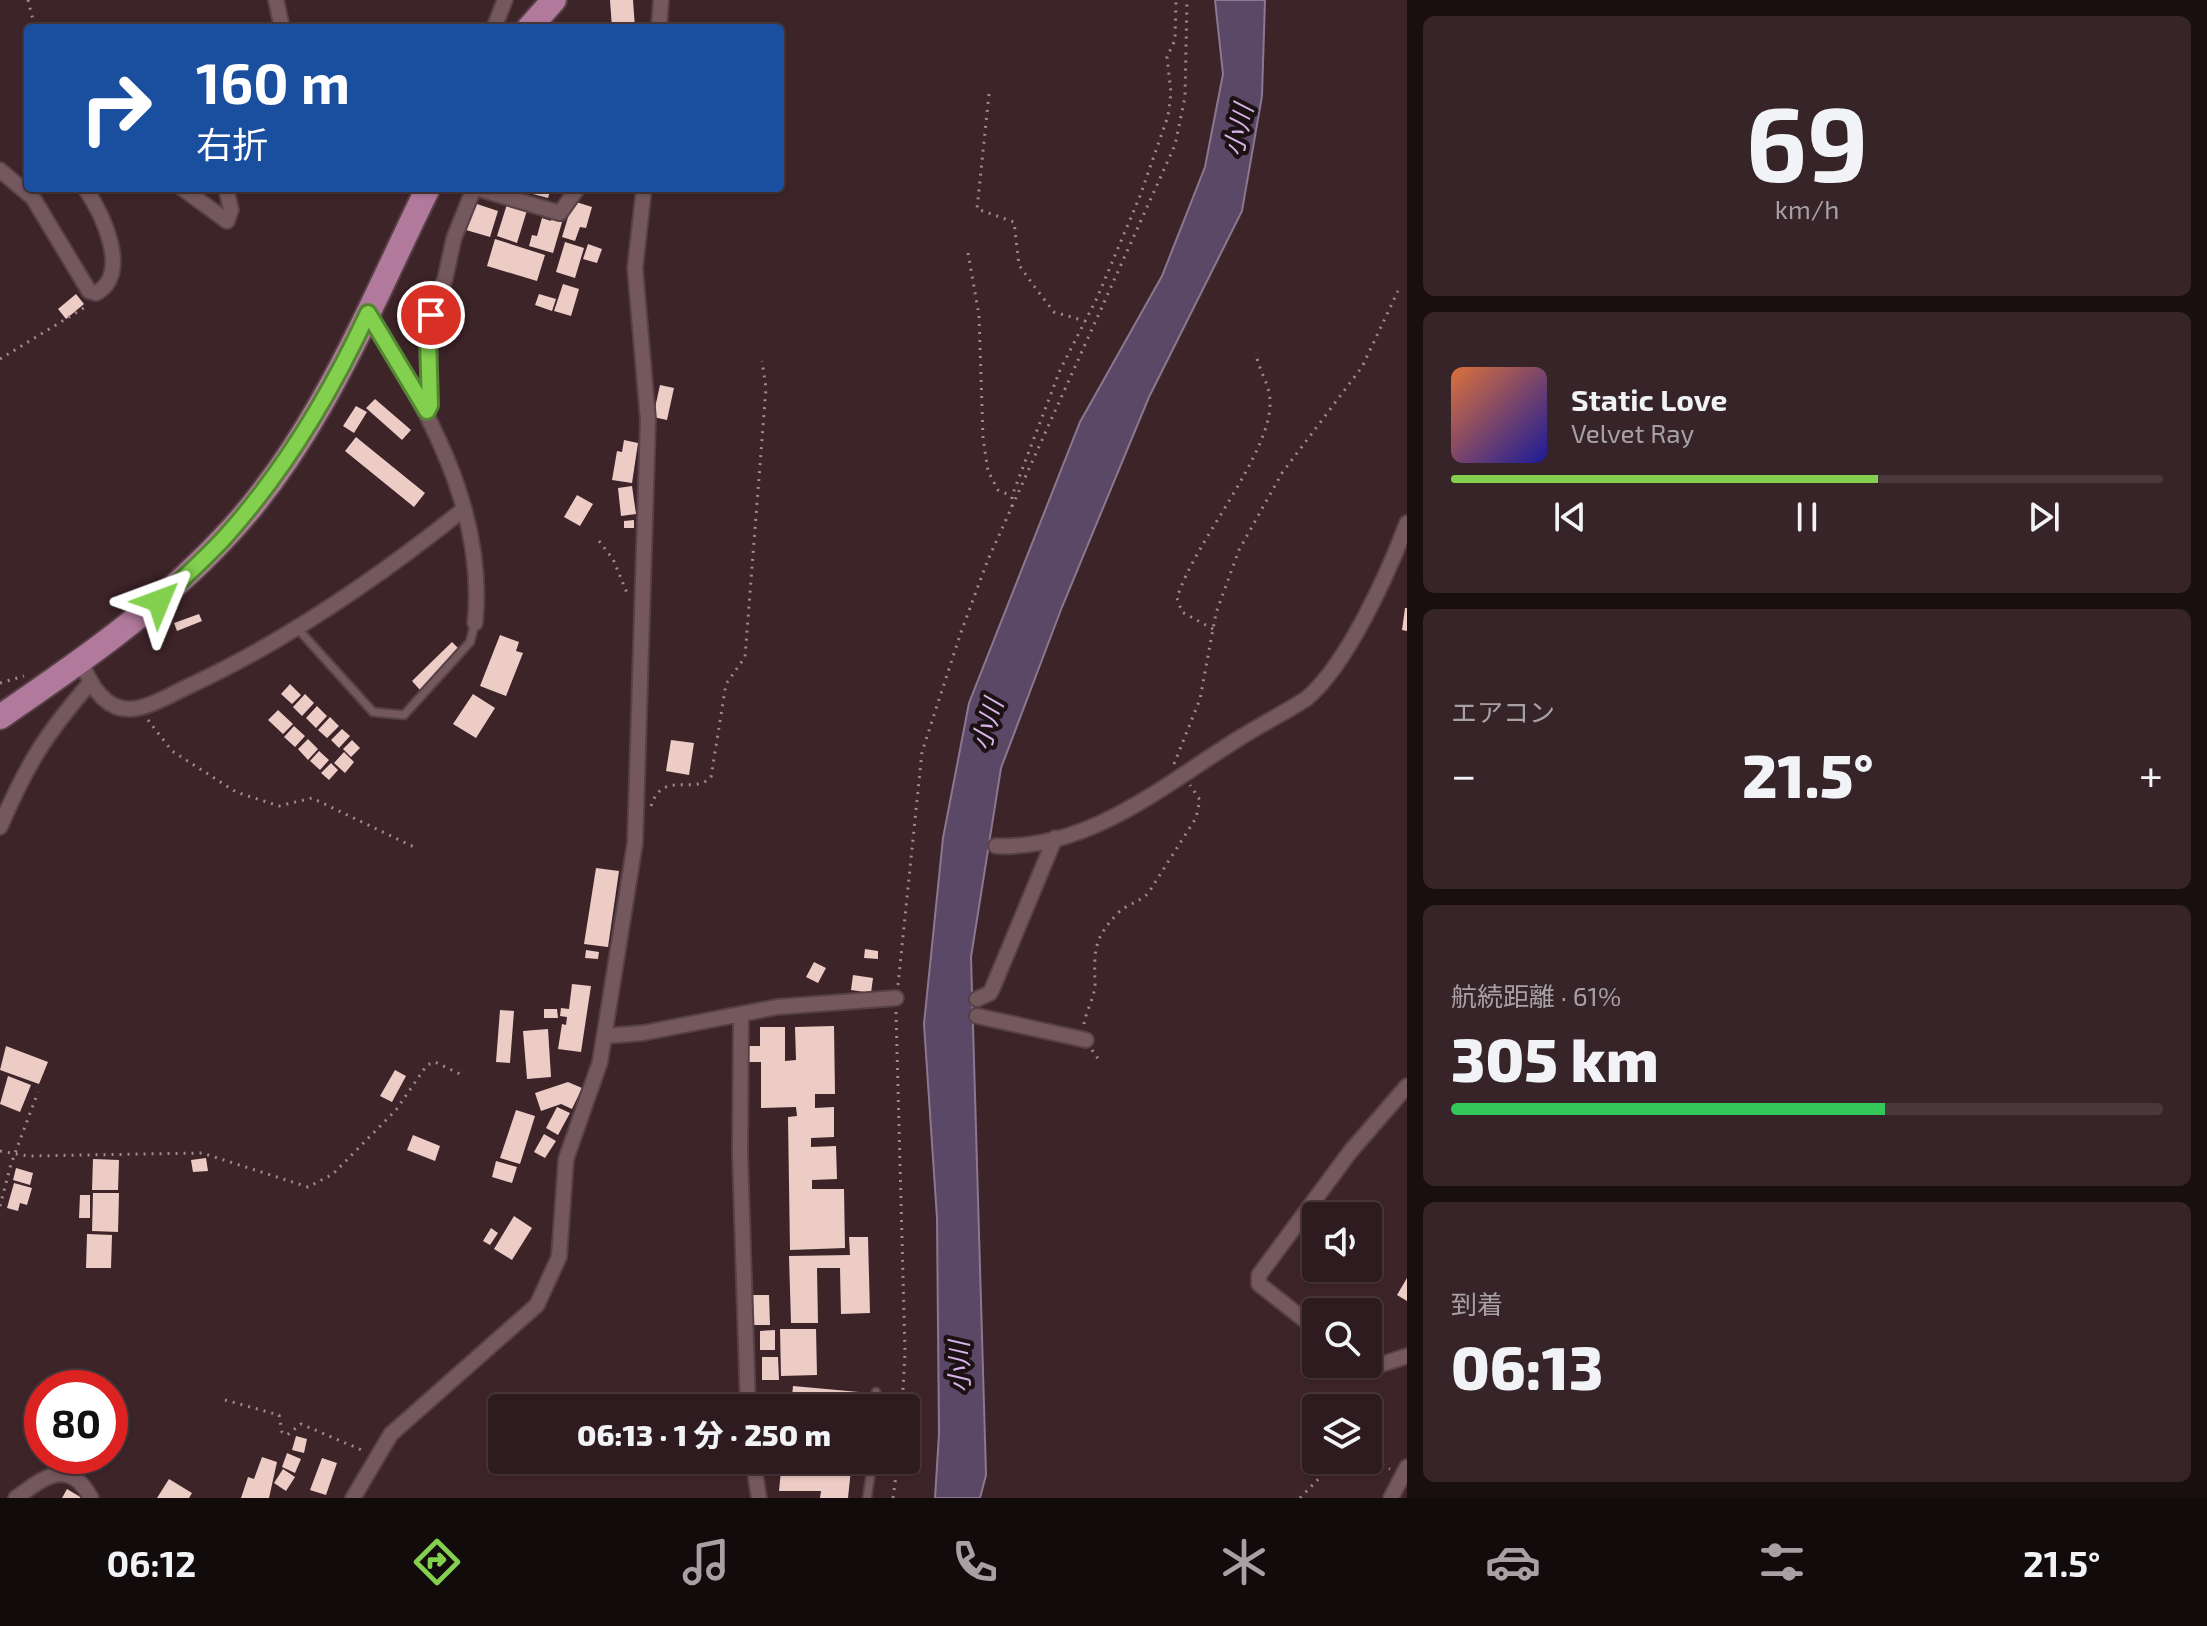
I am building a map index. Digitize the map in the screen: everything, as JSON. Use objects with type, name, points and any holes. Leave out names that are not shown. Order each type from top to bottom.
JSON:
[{"type":"highway","points":[[533,24],[554,0]]},
{"type":"highway","points":[[0,717],[85,672],[225,537],[280,469],[321,402],[426,192]]},
{"type":"street","points":[[276,0],[281,24]]},
{"type":"street","points":[[496,24],[505,0]]},
{"type":"street","points":[[659,24],[661,0]]},
{"type":"street","points":[[0,170],[24,190]]},
{"type":"street","points":[[26,192],[33,198],[89,291],[96,293],[110,281],[115,263],[88,192]]},
{"type":"street","points":[[187,192],[227,221],[231,210],[227,192]]},
{"type":"street","points":[[427,411],[430,405],[428,338],[431,315],[445,279],[454,238],[473,192]]},
{"type":"street","points":[[489,192],[560,213],[575,192]]},
{"type":"street","points":[[353,1498],[375,1456],[391,1434],[537,1305],[550,1283],[559,1257],[566,1159],[587,1102],[605,1036],[635,835],[648,420],[635,268],[644,192]]},
{"type":"street","points":[[368,313],[427,411],[464,509],[476,565],[475,623]]},
{"type":"street","points":[[0,827],[27,765],[85,672],[110,702],[129,709],[229,668],[398,562],[464,509]]},
{"type":"street","points":[[996,846],[1016,847],[1055,838],[1126,811],[1306,699],[1327,680],[1371,602],[1407,523]]},
{"type":"street","points":[[977,999],[993,987],[1055,838]]},
{"type":"street","points":[[605,1036],[643,1033],[777,1007],[896,998]]},
{"type":"street","points":[[741,1014],[740,1153],[748,1394]]},
{"type":"street","points":[[977,1016],[1086,1040]]},
{"type":"street","points":[[1302,1319],[1266,1292],[1259,1284],[1259,1275],[1350,1152],[1407,1086]]},
{"type":"street","points":[[1382,1364],[1407,1356]]},
{"type":"street","points":[[1391,1498],[1406,1471]]},
{"type":"street","points":[[16,1498],[55,1473],[73,1478],[85,1486],[91,1498]]},
{"type":"street","points":[[755,1474],[759,1498]]},
{"type":"lane","points":[[297,628],[373,712],[404,715],[470,642],[475,623]]},
{"type":"lane","points":[[867,1498],[871,1474]]},
{"type":"path","points":[[28,0],[34,24]]},
{"type":"path","points":[[1013,510],[1012,496],[1060,370],[1140,196],[1168,116],[1171,93],[1167,57],[1175,40],[1176,0]]},
{"type":"path","points":[[903,1394],[905,1352],[896,998],[922,752],[987,562],[1175,145],[1185,97],[1187,0]]},
{"type":"path","points":[[989,94],[975,197],[977,209],[1014,222],[1019,265],[1034,286],[1054,312],[1085,321]]},
{"type":"path","points":[[968,253],[979,315],[983,438],[988,471],[998,490],[1012,496]]},
{"type":"path","points":[[1099,1060],[1086,1040],[1086,1013],[1095,983],[1092,965],[1100,939],[1121,910],[1141,902],[1149,892],[1200,808],[1197,791],[1175,772],[1174,763],[1200,699],[1222,591],[1254,518],[1282,473],[1362,367],[1398,291]]},
{"type":"path","points":[[0,359],[91,304],[96,293]]},
{"type":"path","points":[[1213,629],[1182,612],[1177,598],[1189,564],[1237,489],[1269,413],[1271,398],[1256,353]]},
{"type":"path","points":[[635,835],[643,830],[657,791],[670,785],[703,783],[711,777],[726,684],[745,657],[766,388],[762,361]]},
{"type":"path","points":[[599,541],[613,559],[629,597],[641,612]]},
{"type":"path","points":[[138,707],[172,751],[236,792],[279,806],[312,798],[414,847]]},
{"type":"path","points":[[0,1151],[13,1155],[202,1153],[308,1187],[333,1174],[396,1110],[427,1065],[435,1062],[462,1075]]},
{"type":"path","points":[[0,1206],[13,1155],[38,1092]]},
{"type":"path","points":[[225,1400],[279,1415],[282,1432],[287,1435],[301,1424],[375,1456]]},
{"type":"path","points":[[1382,1462],[1406,1471]]},
{"type":"path","points":[[893,1498],[896,1474]]},
{"type":"path","points":[[1300,1498],[1323,1474]]},
{"type":"water","name":"小川","points":[[1215,0],[1265,0],[1262,96],[1242,211],[1149,397],[1062,607],[1001,768],[971,957],[986,1475],[980,1498],[935,1498],[939,1434],[937,1218],[924,1024],[943,838],[969,703],[1080,422],[1162,276],[1205,167],[1223,74]]},
{"type":"building","points":[[610,0],[633,0],[635,24],[612,24]]},
{"type":"building","points":[[529,192],[550,192],[548,198]]},
{"type":"building","points":[[508,201],[528,207],[517,243],[497,236]]},
{"type":"building","points":[[573,201],[592,207],[586,228],[580,227],[575,241],[562,237]]},
{"type":"building","points":[[474,203],[498,211],[490,237],[466,230]]},
{"type":"building","points":[[552,216],[563,219],[553,253],[529,246],[532,235],[537,236],[542,218],[551,221]]},
{"type":"building","points":[[495,239],[545,255],[537,281],[487,266]]},
{"type":"building","points":[[565,242],[584,248],[575,278],[556,272]]},
{"type":"building","points":[[588,244],[602,249],[597,263],[583,259]]},
{"type":"building","points":[[563,284],[579,289],[571,316],[554,311]]},
{"type":"building","points":[[76,294],[84,304],[66,319],[58,309]]},
{"type":"building","points":[[539,294],[556,299],[552,311],[535,305]]},
{"type":"building","points":[[660,385],[674,388],[667,420],[653,417]]},
{"type":"building","points":[[375,399],[411,430],[402,440],[366,408]]},
{"type":"building","points":[[356,406],[367,412],[354,433],[343,426]]},
{"type":"building","points":[[356,437],[425,493],[414,507],[345,451]]},
{"type":"building","points":[[624,440],[638,443],[632,483],[612,480],[617,451],[622,452]]},
{"type":"building","points":[[632,486],[636,514],[621,516],[618,488]]},
{"type":"building","points":[[577,495],[593,504],[580,526],[564,517]]},
{"type":"building","points":[[634,520],[634,528],[624,528],[624,521]]},
{"type":"building","points":[[1407,608],[1407,631],[1402,630]]},
{"type":"building","points":[[199,614],[202,621],[177,631],[174,623]]},
{"type":"building","points":[[500,635],[519,642],[516,651],[523,653],[506,696],[480,686]]},
{"type":"building","points":[[452,642],[460,650],[420,690],[412,681]]},
{"type":"building","points":[[290,684],[301,695],[292,704],[281,694]]},
{"type":"building","points":[[305,694],[314,703],[302,716],[293,707]]},
{"type":"building","points":[[473,694],[495,708],[476,738],[453,724]]},
{"type":"building","points":[[317,706],[327,716],[316,728],[306,718]]},
{"type":"building","points":[[278,710],[293,724],[283,734],[268,720]]},
{"type":"building","points":[[330,717],[339,726],[327,738],[318,730]]},
{"type":"building","points":[[294,726],[305,736],[295,747],[284,737]]},
{"type":"building","points":[[342,729],[350,736],[339,748],[331,740]]},
{"type":"building","points":[[308,739],[318,749],[308,760],[298,749]]},
{"type":"building","points":[[352,740],[360,748],[351,757],[343,749]]},
{"type":"building","points":[[671,740],[694,743],[689,775],[666,771]]},
{"type":"building","points":[[319,751],[329,760],[320,770],[310,761]]},
{"type":"building","points":[[344,752],[354,762],[345,773],[334,763]]},
{"type":"building","points":[[331,763],[338,770],[329,780],[321,773]]},
{"type":"building","points":[[596,868],[619,871],[608,947],[584,944]]},
{"type":"building","points":[[865,949],[878,951],[878,959],[864,958]]},
{"type":"building","points":[[586,950],[599,952],[598,959],[585,958]]},
{"type":"building","points":[[814,962],[826,968],[818,983],[806,977]]},
{"type":"building","points":[[853,975],[873,978],[871,993],[851,990]]},
{"type":"building","points":[[572,984],[591,986],[581,1052],[558,1049],[562,1024],[566,1025],[567,1017],[560,1016],[561,1008],[569,1009]]},
{"type":"building","points":[[544,1009],[557,1009],[558,1018],[544,1018]]},
{"type":"building","points":[[500,1010],[514,1011],[510,1063],[496,1062]]},
{"type":"building","points":[[834,1026],[835,1094],[815,1094],[815,1108],[834,1107],[834,1137],[811,1138],[811,1147],[836,1146],[837,1179],[812,1180],[812,1189],[844,1189],[845,1248],[790,1250],[788,1117],[797,1116],[796,1107],[761,1108],[761,1062],[746,1062],[746,1046],[760,1046],[760,1027],[785,1027],[785,1061],[796,1060],[795,1027]]},
{"type":"building","points":[[548,1029],[551,1077],[527,1079],[523,1031]]},
{"type":"building","points":[[6,1046],[48,1062],[39,1084],[0,1070]]},
{"type":"building","points":[[395,1070],[406,1076],[392,1102],[380,1096]]},
{"type":"building","points":[[8,1076],[31,1085],[20,1112],[0,1104]]},
{"type":"building","points":[[568,1082],[582,1088],[572,1109],[561,1104],[541,1111],[535,1093]]},
{"type":"building","points":[[557,1107],[570,1113],[558,1135],[546,1128]]},
{"type":"building","points":[[516,1110],[535,1116],[520,1164],[500,1158]]},
{"type":"building","points":[[544,1134],[556,1141],[545,1158],[534,1152]]},
{"type":"building","points":[[413,1135],[440,1146],[435,1161],[407,1150]]},
{"type":"building","points":[[206,1158],[208,1171],[193,1172],[191,1160]]},
{"type":"building","points":[[93,1159],[119,1160],[118,1190],[92,1190]]},
{"type":"building","points":[[496,1161],[517,1167],[512,1183],[492,1177]]},
{"type":"building","points":[[16,1168],[33,1173],[30,1185],[13,1180]]},
{"type":"building","points":[[14,1183],[32,1188],[27,1205],[20,1203],[18,1211],[7,1208]]},
{"type":"building","points":[[93,1193],[119,1193],[118,1232],[92,1231]]},
{"type":"building","points":[[80,1195],[90,1195],[90,1218],[79,1218]]},
{"type":"building","points":[[514,1216],[532,1228],[512,1260],[494,1249]]},
{"type":"building","points":[[491,1228],[498,1233],[490,1245],[483,1241]]},
{"type":"building","points":[[87,1234],[112,1235],[111,1268],[86,1268]]},
{"type":"building","points":[[849,1237],[868,1237],[870,1313],[841,1314],[840,1268],[817,1268],[818,1323],[791,1323],[789,1256],[850,1255]]},
{"type":"building","points":[[1407,1278],[1407,1301],[1397,1295]]},
{"type":"building","points":[[750,1295],[769,1295],[770,1325],[751,1325]]},
{"type":"building","points":[[780,1329],[816,1329],[817,1375],[781,1376]]},
{"type":"building","points":[[775,1330],[775,1350],[760,1350],[760,1331]]},
{"type":"building","points":[[762,1357],[778,1357],[779,1380],[762,1380]]},
{"type":"building","points":[[793,1386],[859,1392],[859,1394],[792,1394]]},
{"type":"building","points":[[296,1436],[307,1439],[304,1453],[292,1450]]},
{"type":"building","points":[[287,1453],[301,1459],[295,1473],[282,1467]]},
{"type":"building","points":[[262,1457],[277,1462],[269,1498],[241,1498],[248,1477],[254,1479]]},
{"type":"building","points":[[322,1458],[337,1463],[326,1495],[310,1490]]},
{"type":"building","points":[[283,1469],[295,1477],[286,1491],[274,1483]]},
{"type":"building","points":[[781,1474],[851,1474],[848,1498],[820,1498],[821,1491],[779,1491]]},
{"type":"building","points":[[169,1479],[192,1493],[189,1498],[157,1498]]},
{"type":"building","points":[[67,1489],[82,1498],[62,1498]]},
{"type":"route","points":[[159,601],[225,537],[280,469],[321,402],[368,313],[427,411],[430,405],[428,338],[431,315]]}]
